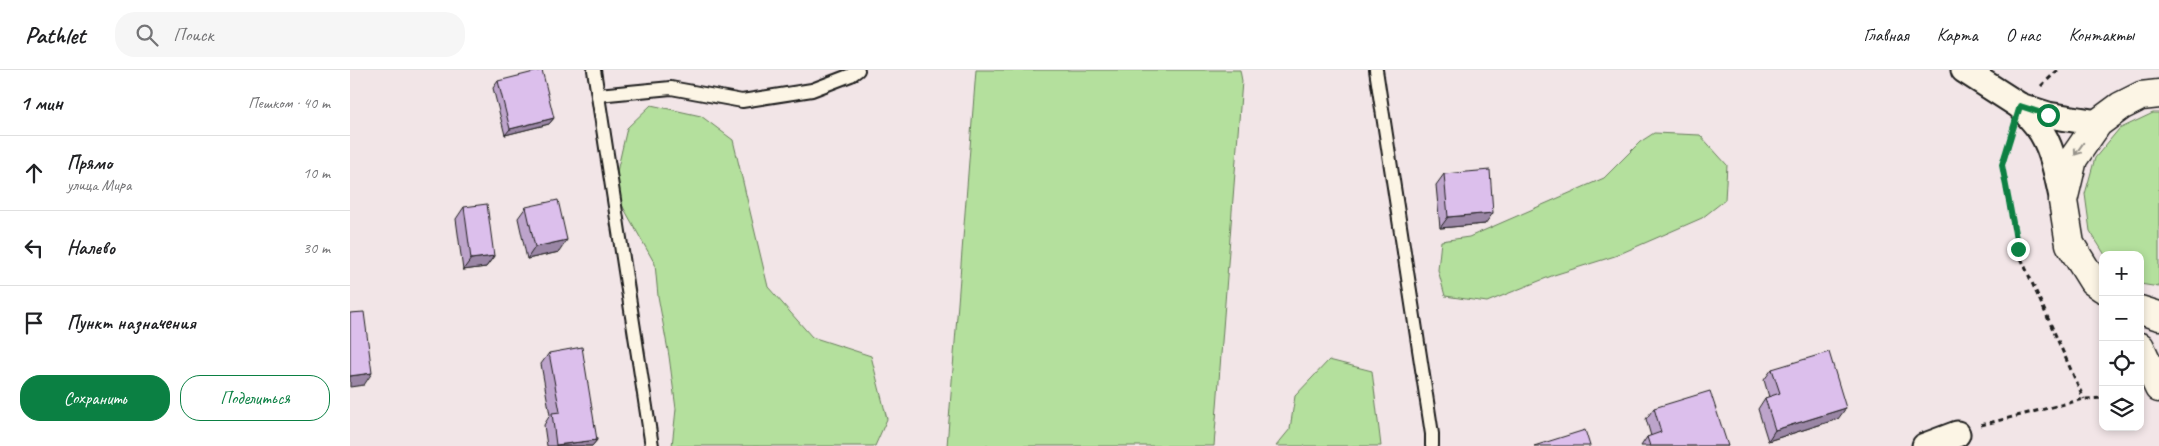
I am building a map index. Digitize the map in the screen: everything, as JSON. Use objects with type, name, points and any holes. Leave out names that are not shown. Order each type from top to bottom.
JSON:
[{"type":"street","points":[[1964,70],[2020,106],[2048,115],[2098,123]]},
{"type":"street","points":[[2063,201],[2073,159],[2098,123],[2121,106],[2153,89]]},
{"type":"street","points":[[2020,106],[2039,128],[2054,162],[2070,244],[2093,281],[2099,285]]},
{"type":"street","points":[[2144,311],[2159,316]]},
{"type":"street","points":[[2144,356],[2159,388]]},
{"type":"street","points":[[1925,446],[1957,434]]},
{"type":"lane","points":[[594,70],[652,446]]},
{"type":"lane","points":[[598,95],[670,88],[742,101],[812,90],[851,75],[858,70]]},
{"type":"lane","points":[[1376,70],[1432,434],[1432,446]]},
{"type":"path","points":[[2058,70],[2020,106],[2002,165],[2018,249],[2084,399]]},
{"type":"path","points":[[1957,434],[1977,426],[2084,399],[2099,398]]},
{"type":"green space","points":[[976,70],[1240,70],[1242,81],[1214,446],[947,446]]},
{"type":"green space","points":[[651,105],[701,116],[733,140],[768,287],[812,337],[871,356],[887,419],[875,446],[672,446],[676,409],[658,296],[655,264],[613,189],[627,128]]},
{"type":"green space","points":[[2153,113],[2159,113],[2159,287],[2144,285],[2144,251],[2102,251],[2090,231],[2085,194],[2095,158],[2119,129]]},
{"type":"green space","points":[[1654,133],[1700,135],[1727,165],[1725,200],[1702,218],[1615,256],[1554,275],[1487,302],[1445,296],[1438,270],[1441,241],[1469,237],[1604,178],[1640,142]]},
{"type":"green space","points":[[1329,360],[1372,371],[1381,446],[1276,446],[1290,429],[1295,396]]},
{"type":"building","points":[[542,70],[554,118],[510,129],[498,81]]},
{"type":"building","points":[[1490,170],[1493,213],[1448,217],[1444,174]]},
{"type":"building","points":[[558,200],[567,240],[535,247],[526,207]]},
{"type":"building","points":[[487,204],[494,256],[471,259],[464,207]]},
{"type":"building","points":[[364,312],[372,373],[350,376],[350,313]]},
{"type":"building","points":[[582,347],[597,440],[556,445],[552,413],[560,412],[549,353]]},
{"type":"building","points":[[1829,352],[1846,408],[1775,430],[1765,398],[1780,393],[1772,369]]},
{"type":"building","points":[[1710,391],[1728,446],[1650,446],[1647,437],[1661,432],[1654,408]]},
{"type":"building","points":[[1585,430],[1590,446],[1534,446]]},
{"type":"route","points":[[2018,249],[2002,165],[2020,106],[2048,115]]}]
